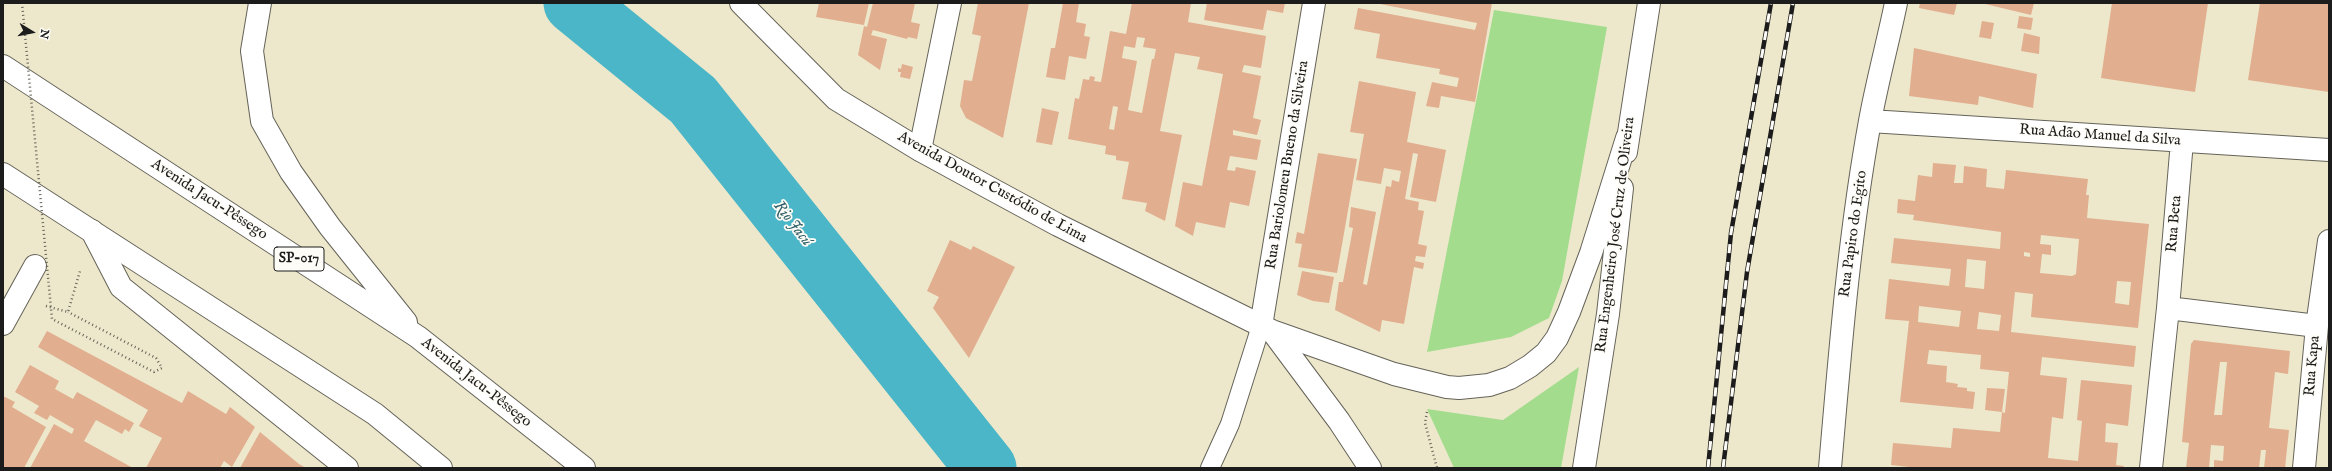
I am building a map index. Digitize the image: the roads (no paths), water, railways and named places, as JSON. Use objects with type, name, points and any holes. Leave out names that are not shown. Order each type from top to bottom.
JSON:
[{"type":"main road","points":[[260,3],[252,51],[262,121],[291,172],[330,226],[418,337]]},
{"type":"main road","name":"Avenida Doutor Custódio de Lima","points":[[741,3],[836,99],[920,150],[1058,225],[1267,329],[1394,374],[1436,385],[1459,388],[1476,387],[1510,378],[1530,366],[1546,353],[1560,332],[1569,312],[1591,253],[1627,138]]},
{"type":"main road","points":[[920,150],[950,3]]},
{"type":"main road","name":"Rua Bariolomeu Bueno da Silveira","points":[[1267,329],[1314,3]]},
{"type":"main road","name":"Rua Engenheiro José Cruz de Oliveira","points":[[1584,468],[1608,314],[1627,138],[1649,3]]},
{"type":"main road","name":"Rua Papiro do Egito","points":[[1830,468],[1842,329],[1870,121],[1896,3]]},
{"type":"main road","name":"Avenida Jacu-Pêssego","points":[[3,66],[418,337],[584,468]]},
{"type":"main road","name":"Rua Adão Manuel da Silva","points":[[1870,121],[2329,150]]},
{"type":"main road","name":"Rua Beta","points":[[2151,468],[2168,308],[2182,141]]},
{"type":"main road","points":[[3,174],[375,414],[441,468]]},
{"type":"main road","points":[[92,230],[121,286],[347,468]]},
{"type":"main road","name":"Rua Kapa","points":[[2304,468],[2316,326],[2329,241]]},
{"type":"main road","points":[[3,324],[35,266]]},
{"type":"main road","points":[[2168,308],[2316,326]]},
{"type":"main road","points":[[1267,329],[1339,421],[1370,468]]},
{"type":"lane","points":[[1210,468],[1230,424],[1267,329]]},
{"type":"waterway","name":"Rio Jacú","points":[[574,3],[693,100],[986,468]]},
{"type":"railway","points":[[1708,468],[1731,233],[1771,3]]},
{"type":"railway","points":[[1723,468],[1747,272],[1793,3]]}]
